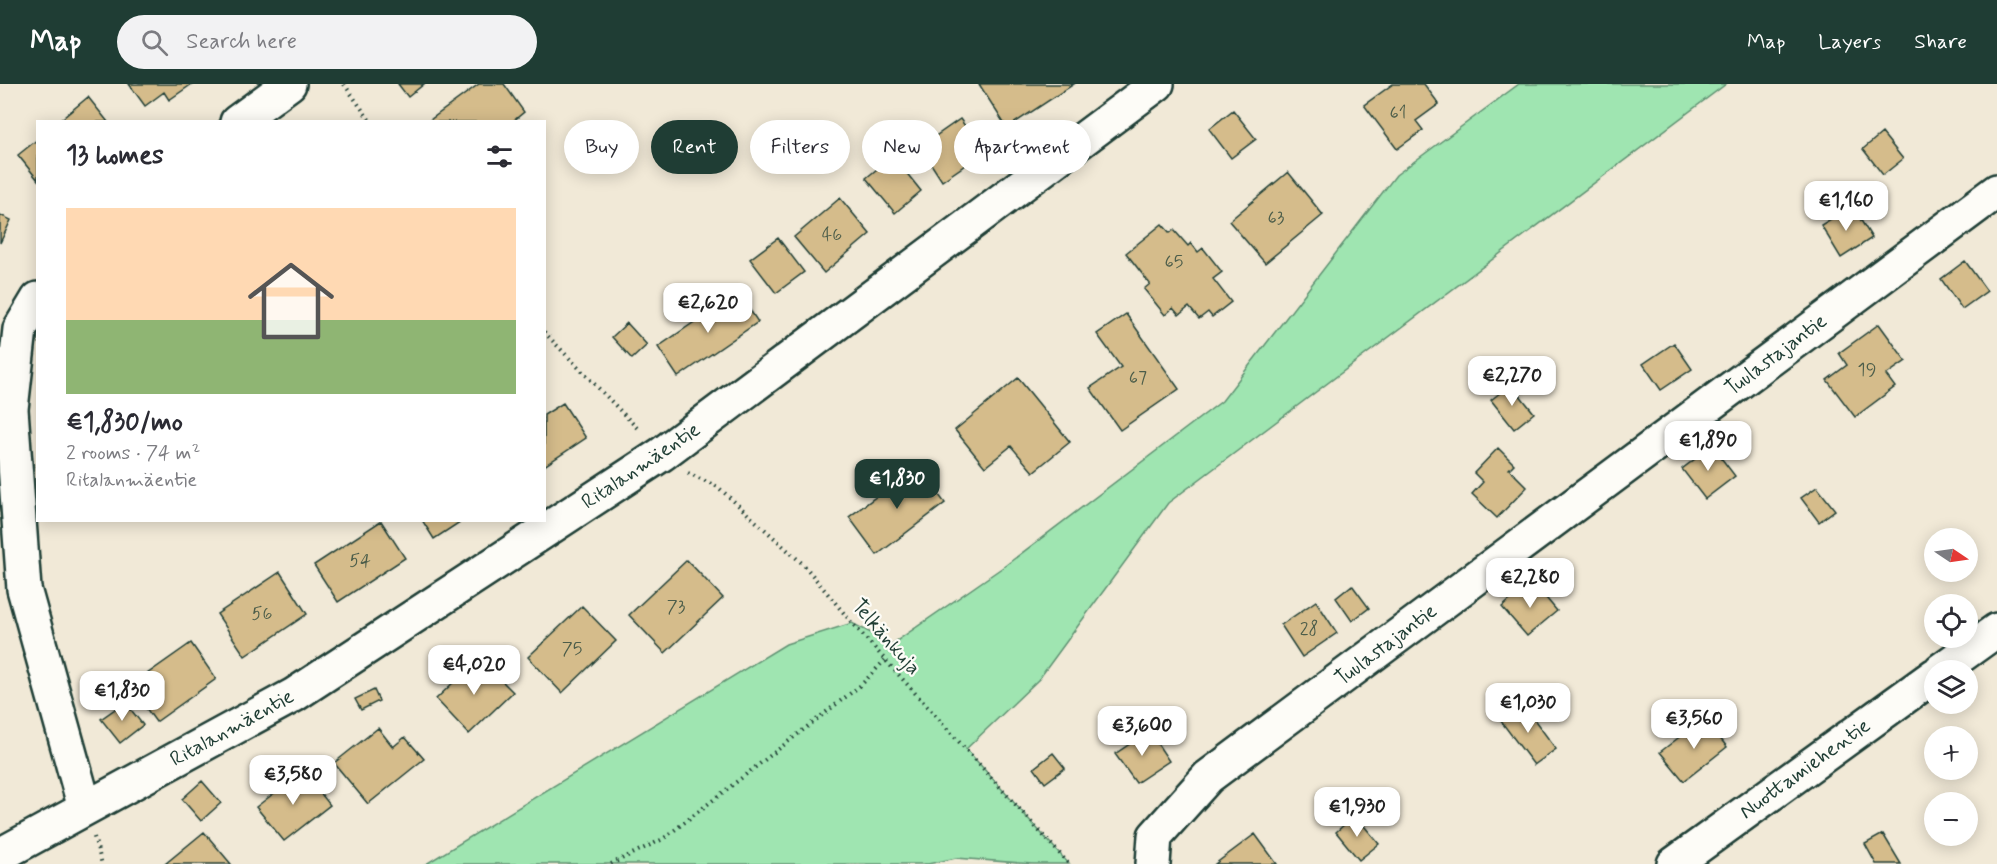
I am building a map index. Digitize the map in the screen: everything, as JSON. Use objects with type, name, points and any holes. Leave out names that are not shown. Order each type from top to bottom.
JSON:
[{"type":"street","points":[[240,120],[289,84]]},
{"type":"street","name":"Ritalanmäentie","points":[[0,855],[294,695],[662,454],[1157,84]]},
{"type":"street","name":"Tuulastajantie","points":[[1153,864],[1155,836],[1208,777],[1997,191]]},
{"type":"street","points":[[36,303],[21,329],[11,409],[24,589],[85,808]]},
{"type":"street","points":[[1955,660],[1997,630]]},
{"type":"street","name":"Nuottamiehentie","points":[[1674,864],[1924,683]]},
{"type":"path","points":[[344,84],[370,120]]},
{"type":"path","name":"Telkänkuja","points":[[546,334],[676,468],[717,487],[804,565],[885,660],[1069,864]]},
{"type":"path","points":[[612,864],[663,839],[861,685],[885,660]]},
{"type":"green space","points":[[1519,84],[1726,84],[1168,503],[1039,679],[966,749],[1069,864],[1033,864],[956,858],[928,864],[426,864],[786,644],[852,623],[892,644],[1006,565],[1222,401],[1396,175]]},
{"type":"building","points":[[129,84],[192,84],[169,100],[164,92],[145,106]]},
{"type":"building","points":[[398,84],[424,84],[408,97]]},
{"type":"building","points":[[479,84],[504,84],[524,112],[514,120],[430,120]]},
{"type":"building","points":[[979,84],[1074,84],[1019,120],[1002,120]]},
{"type":"building","points":[[1393,84],[1424,84],[1439,104],[1416,121],[1423,130],[1397,149],[1364,105]]},
{"type":"building","points":[[88,97],[106,120],[60,120]]},
{"type":"building","points":[[1233,110],[1256,139],[1231,158],[1209,129]]},
{"type":"building","points":[[954,123],[954,173],[942,181],[937,174],[942,174],[942,132]]},
{"type":"building","points":[[1882,133],[1903,159],[1883,175],[1863,149]]},
{"type":"building","points":[[36,141],[36,178],[18,155]]},
{"type":"building","points":[[1288,172],[1323,215],[1265,263],[1229,221]]},
{"type":"building","points":[[871,174],[907,174],[921,191],[895,213],[866,178]]},
{"type":"building","points":[[840,198],[870,234],[824,273],[794,237]]},
{"type":"building","points":[[1852,206],[1872,238],[1841,258],[1821,225]]},
{"type":"building","points":[[0,215],[11,220],[0,243]]},
{"type":"building","points":[[1162,224],[1170,233],[1174,230],[1188,246],[1191,243],[1198,252],[1203,248],[1222,272],[1213,279],[1231,302],[1212,317],[1208,312],[1199,319],[1189,307],[1179,315],[1173,308],[1165,315],[1144,289],[1150,284],[1126,253]]},
{"type":"building","points":[[778,238],[804,272],[776,293],[750,259]]},
{"type":"building","points":[[1965,261],[1987,291],[1962,309],[1941,279]]},
{"type":"building","points":[[738,292],[758,322],[678,377],[658,347]]},
{"type":"building","points":[[1126,314],[1179,389],[1120,430],[1090,388],[1121,367],[1097,334]]},
{"type":"building","points":[[627,323],[647,345],[632,359],[612,337]]},
{"type":"building","points":[[1879,324],[1906,361],[1886,375],[1895,387],[1855,417],[1827,380],[1847,365],[1839,353]]},
{"type":"building","points":[[1674,343],[1692,369],[1661,390],[1643,364]]},
{"type":"building","points":[[1018,378],[1070,442],[1033,472],[1011,446],[985,467],[955,430]]},
{"type":"building","points":[[1511,384],[1534,413],[1514,429],[1491,400]]},
{"type":"building","points":[[563,403],[586,438],[546,465],[546,414]]},
{"type":"building","points":[[1712,446],[1735,476],[1705,499],[1682,469]]},
{"type":"building","points":[[1498,448],[1514,464],[1509,469],[1527,487],[1497,518],[1472,494],[1483,482],[1474,473]]},
{"type":"building","points":[[917,466],[945,503],[877,555],[849,517]]},
{"type":"building","points":[[1817,487],[1835,510],[1819,522],[1801,498]]},
{"type":"building","points":[[379,522],[405,558],[338,602],[314,565]]},
{"type":"building","points":[[423,522],[460,522],[434,539]]},
{"type":"building","points":[[687,560],[723,598],[665,653],[629,615]]},
{"type":"building","points":[[280,572],[307,614],[245,656],[217,614]]},
{"type":"building","points":[[1532,581],[1557,611],[1527,636],[1502,607]]},
{"type":"building","points":[[1352,585],[1369,608],[1352,621],[1336,598]]},
{"type":"building","points":[[1316,601],[1337,633],[1302,657],[1281,625]]},
{"type":"building","points":[[582,606],[616,641],[562,693],[528,657]]},
{"type":"building","points":[[191,643],[216,679],[156,722],[130,686]]},
{"type":"building","points":[[479,658],[513,692],[469,734],[436,699]]},
{"type":"building","points":[[374,690],[379,701],[361,710],[355,699]]},
{"type":"building","points":[[125,702],[143,725],[120,743],[101,719]]},
{"type":"building","points":[[1522,703],[1556,749],[1534,765],[1500,720]]},
{"type":"building","points":[[1704,718],[1727,747],[1684,781],[1660,752]]},
{"type":"building","points":[[378,728],[393,747],[405,737],[424,759],[368,804],[334,763]]},
{"type":"building","points":[[1149,731],[1169,761],[1136,783],[1115,754]]},
{"type":"building","points":[[1053,753],[1065,768],[1045,783],[1034,768]]},
{"type":"building","points":[[303,771],[330,805],[284,841],[256,807]]},
{"type":"building","points":[[202,781],[221,803],[201,821],[182,799]]},
{"type":"building","points":[[1355,815],[1379,844],[1359,860],[1336,832]]},
{"type":"building","points":[[204,832],[231,864],[165,864]]},
{"type":"building","points":[[1255,834],[1277,864],[1215,864]]},
{"type":"building","points":[[1883,834],[1901,864],[1876,864],[1865,844]]}]
